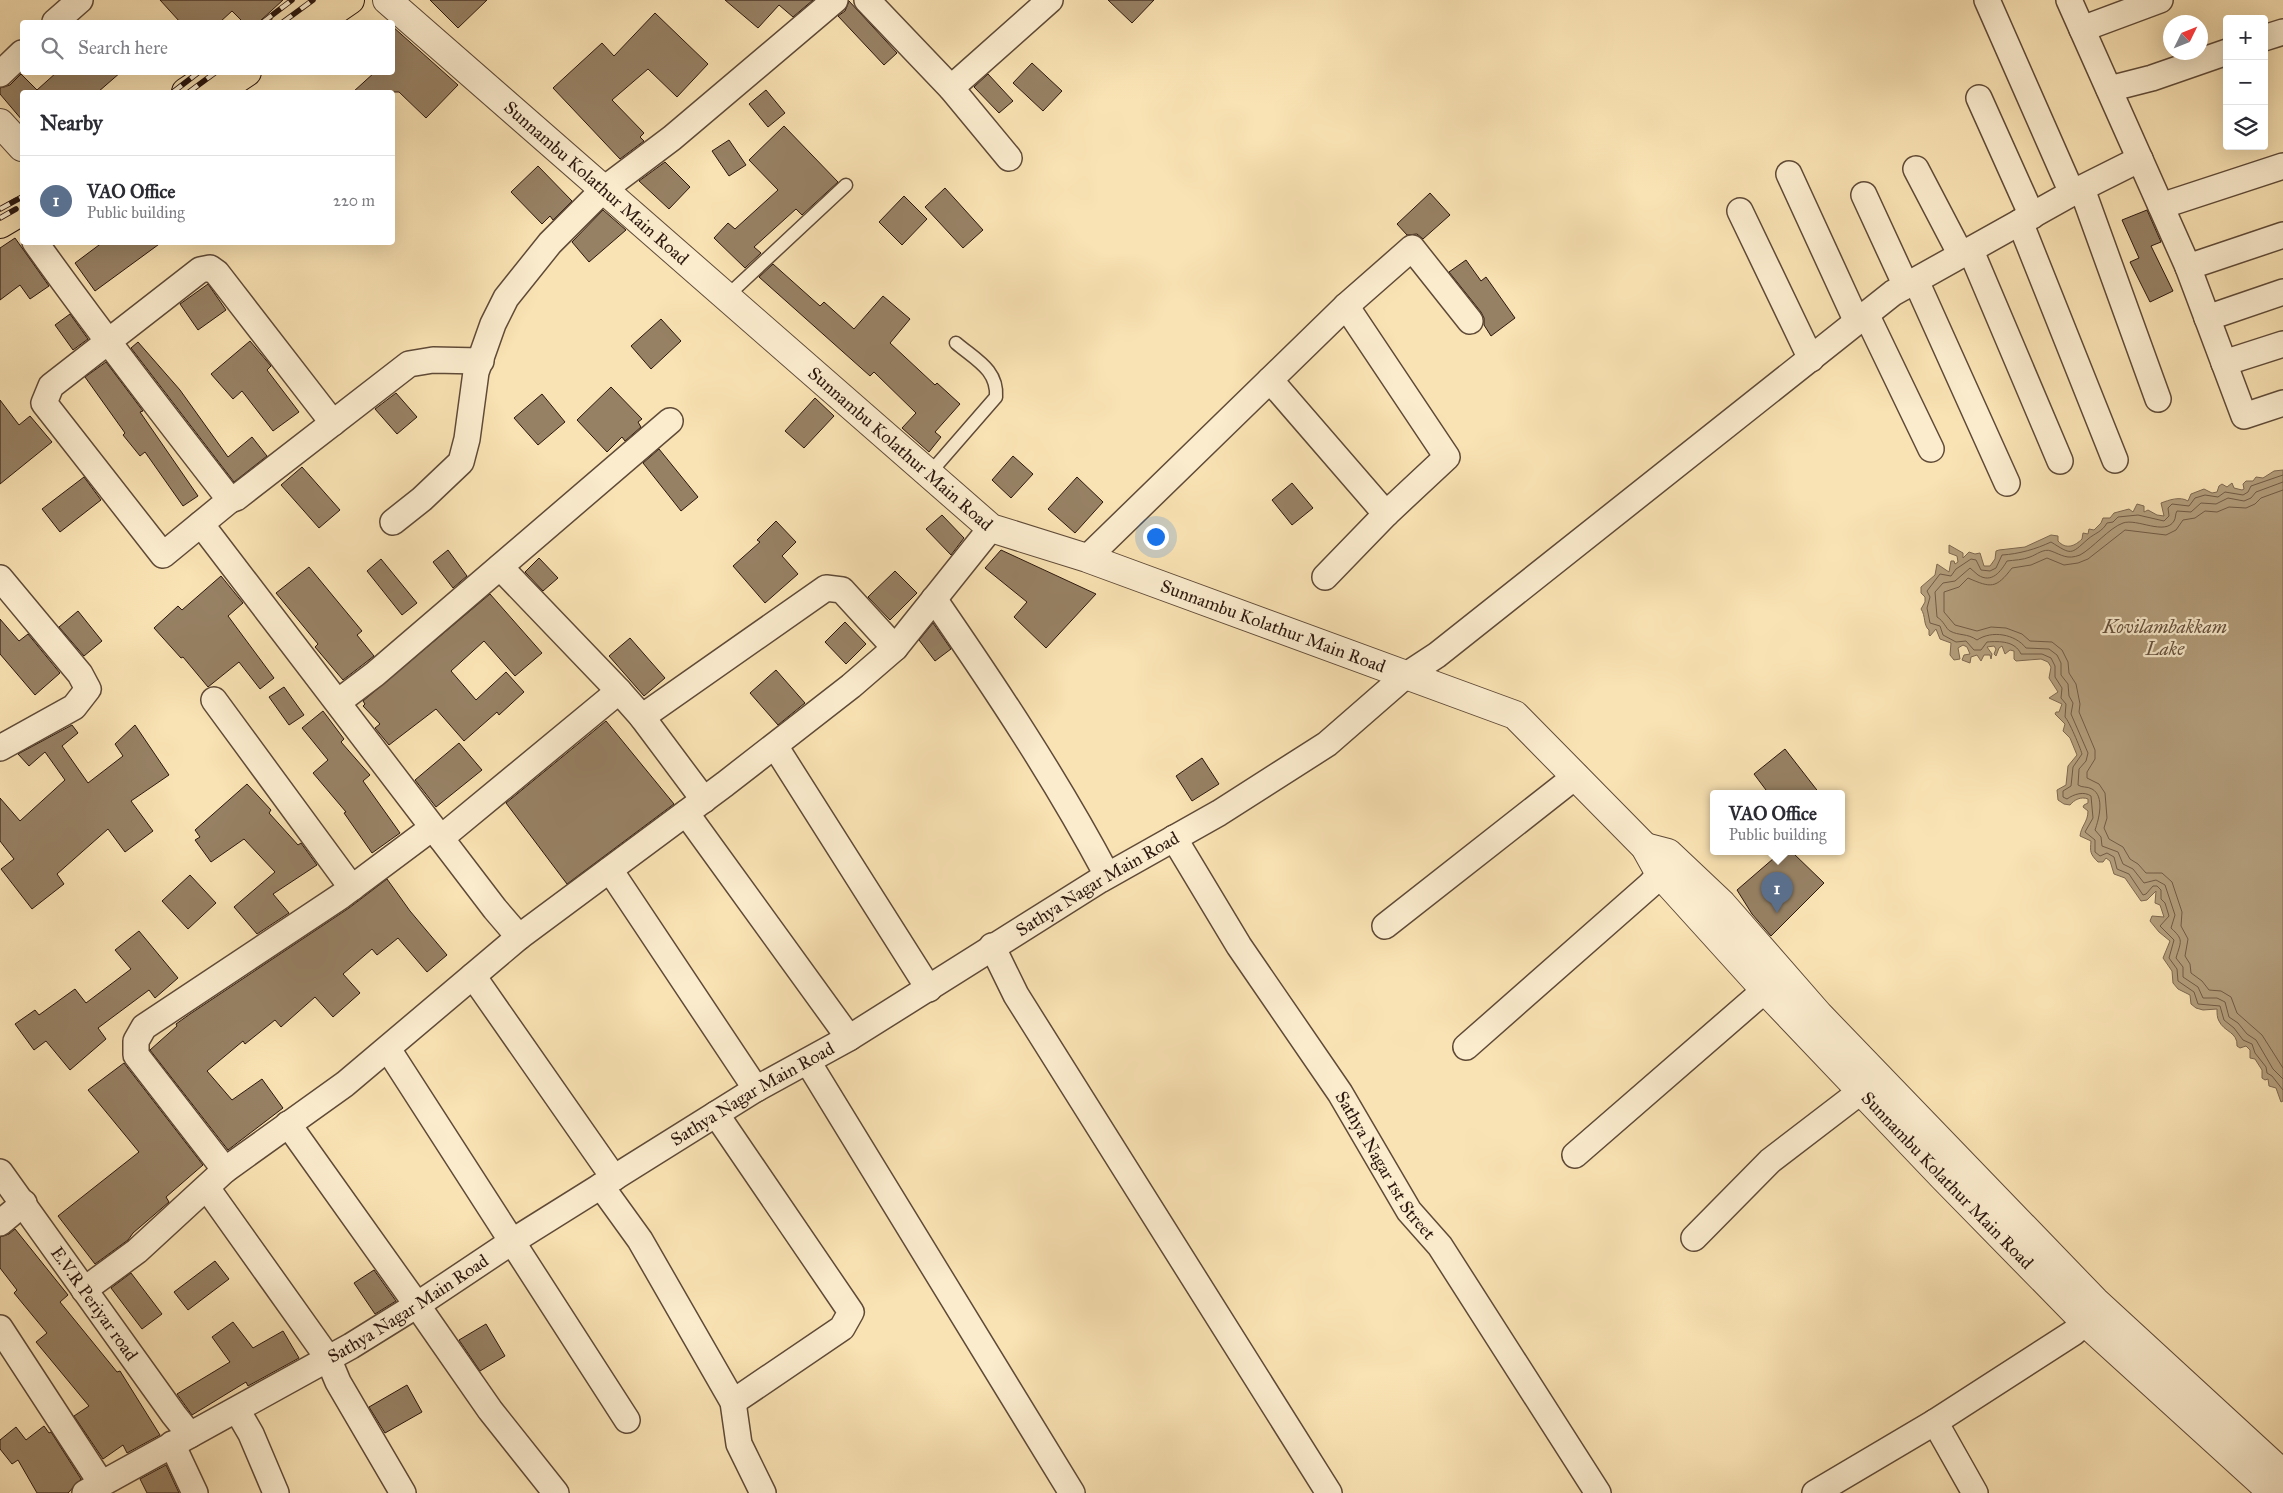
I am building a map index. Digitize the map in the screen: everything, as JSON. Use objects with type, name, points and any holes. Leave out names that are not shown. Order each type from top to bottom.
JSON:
[{"type":"main road","points":[[289,20],[316,0]]},
{"type":"main road","points":[[321,20],[350,0]]},
{"type":"main road","points":[[189,90],[212,75]]},
{"type":"main road","points":[[220,90],[242,75]]},
{"type":"street","points":[[57,20],[80,0]]},
{"type":"street","name":"Sunnambu Kolathur Main Road","points":[[387,0],[991,528],[1087,558],[1515,715],[1645,847],[1660,874],[1860,1092],[1950,1168]]},
{"type":"street","points":[[393,522],[422,499],[461,462],[467,439],[476,372],[493,324],[506,298],[550,244],[603,190],[672,138],[835,0]]},
{"type":"street","points":[[867,0],[951,88],[1009,158]]},
{"type":"street","points":[[951,88],[1050,0]]},
{"type":"street","points":[[1987,0],[2077,191],[2158,399]]},
{"type":"street","points":[[2070,0],[2188,267],[2244,416],[2283,403]]},
{"type":"street","points":[[2082,29],[2160,0]]},
{"type":"street","points":[[2268,37],[2283,32]]},
{"type":"street","points":[[2109,89],[2152,78],[2223,53]]},
{"type":"street","points":[[0,74],[20,55]]},
{"type":"street","points":[[1979,98],[2115,460]]},
{"type":"street","points":[[0,122],[20,145]]},
{"type":"street","name":"Sathya Nagar Main Road","points":[[93,1488],[237,1410],[417,1305],[513,1240],[756,1089],[849,1038],[1107,875],[1219,813],[1327,744],[1405,676],[1437,655],[1893,293],[2077,191],[2140,159]]},
{"type":"street","points":[[2161,206],[2283,166]]},
{"type":"street","points":[[1916,168],[1966,253],[2060,461]]},
{"type":"street","points":[[1789,174],[1931,449]]},
{"type":"street","points":[[1864,196],[1911,283],[2007,483]]},
{"type":"street","points":[[1740,211],[1811,359]]},
{"type":"street","points":[[2188,267],[2283,235]]},
{"type":"street","points":[[37,245],[230,500]]},
{"type":"street","points":[[1087,558],[1346,306],[1412,248],[1470,321]]},
{"type":"street","points":[[332,423],[217,273],[210,268],[200,270],[51,386],[44,403],[163,555],[230,500],[236,498],[409,364],[432,360],[481,361]]},
{"type":"street","points":[[2207,318],[2283,292]]},
{"type":"street","points":[[1325,577],[1386,514],[1447,457],[1346,306]]},
{"type":"street","points":[[2224,363],[2283,344]]},
{"type":"street","points":[[1270,380],[1386,514]]},
{"type":"street","points":[[338,702],[375,674],[670,421]]},
{"type":"street","points":[[201,524],[495,909],[519,936]]},
{"type":"street","points":[[84,1290],[137,1251],[225,1170],[346,1084],[519,936],[695,807],[851,686],[895,648],[991,528]]},
{"type":"street","points":[[500,567],[642,717],[695,807],[849,1038]]},
{"type":"street","points":[[0,578],[80,674],[88,688],[74,707],[0,748]]},
{"type":"street","points":[[642,717],[826,588],[842,590],[895,648]]},
{"type":"street","points":[[934,599],[976,659],[1057,786],[1107,875]]},
{"type":"street","points":[[225,1170],[136,1055],[136,1041],[144,1027],[437,833],[618,691]]},
{"type":"street","points":[[214,700],[352,888]]},
{"type":"street","points":[[775,746],[929,989]]},
{"type":"street","points":[[1385,926],[1576,776]]},
{"type":"street","name":"Sathya Nagar 1st Street","points":[[1174,838],[1239,946],[1340,1093],[1409,1211],[1440,1246],[1598,1493]]},
{"type":"street","name":"Sunnambu Kolathur Main Road","points":[[1645,847],[1668,853],[1722,904],[1819,1014],[1950,1168],[2273,1493]]},
{"type":"street","points":[[610,870],[756,1089]]},
{"type":"street","points":[[1466,1047],[1650,885],[1660,874]]},
{"type":"street","points":[[992,946],[1016,995],[1329,1493]]},
{"type":"street","points":[[473,976],[607,1182],[733,1402],[740,1444],[763,1493]]},
{"type":"street","points":[[1575,1155],[1765,990]]},
{"type":"street","points":[[388,1048],[627,1420]]},
{"type":"street","points":[[808,1062],[1072,1493]]},
{"type":"street","points":[[1694,1238],[1770,1161],[1860,1092]]},
{"type":"street","points":[[716,1114],[851,1312],[842,1328],[733,1402]]},
{"type":"street","points":[[288,1124],[490,1410],[556,1493]]},
{"type":"street","name":"E.V.R Periyar road","points":[[0,1172],[174,1415],[195,1493]]},
{"type":"street","points":[[207,1188],[328,1358],[338,1382],[404,1493]]},
{"type":"street","points":[[0,1223],[24,1203]]},
{"type":"street","points":[[1824,1490],[1935,1422],[2094,1315]]},
{"type":"street","name":"Sunnambu Kolathur Main Road","points":[[2094,1315],[2283,1474]]},
{"type":"street","points":[[0,1328],[93,1488]]},
{"type":"street","points":[[237,1410],[251,1434],[276,1493]]},
{"type":"street","points":[[1935,1422],[1975,1493]]},
{"type":"lane","points":[[726,297],[846,185]]},
{"type":"lane","points":[[929,474],[996,397],[997,384],[990,372],[956,343]]},
{"type":"water","name":"Kovilambakkam Lake","points":[[2283,470],[2283,1101],[2281,1102],[2276,1088],[2269,1086],[2268,1079],[2262,1078],[2262,1070],[2255,1059],[2250,1058],[2250,1050],[2246,1046],[2240,1048],[2237,1046],[2237,1041],[2233,1035],[2221,1025],[2217,1009],[2203,1010],[2196,1008],[2191,1004],[2190,995],[2178,989],[2173,983],[2172,971],[2163,958],[2170,941],[2150,921],[2152,916],[2164,917],[2160,905],[2155,903],[2156,891],[2147,900],[2141,901],[2125,878],[2114,874],[2110,861],[2106,858],[2103,862],[2098,862],[2093,857],[2091,841],[2080,836],[2088,815],[2088,811],[2083,807],[2088,803],[2088,799],[2078,799],[2070,805],[2058,800],[2057,790],[2066,785],[2068,766],[2077,755],[2070,738],[2063,731],[2065,724],[2055,714],[2059,712],[2062,704],[2049,698],[2058,692],[2049,678],[2051,667],[2048,662],[2041,659],[2016,661],[2014,659],[2014,651],[2010,650],[2005,654],[2002,646],[1999,648],[1996,656],[1994,654],[1996,649],[1994,646],[1987,647],[1992,654],[1991,659],[1990,655],[1984,655],[1981,661],[1977,655],[1971,657],[1970,663],[1962,660],[1964,655],[1970,654],[1967,647],[1963,645],[1958,648],[1960,659],[1954,660],[1950,655],[1951,643],[1940,639],[1936,629],[1929,635],[1921,609],[1925,602],[1925,597],[1921,593],[1921,587],[1935,575],[1937,564],[1949,572],[1951,561],[1954,561],[1955,564],[1958,562],[1957,556],[1949,553],[1949,545],[1963,553],[1963,558],[1969,552],[1980,553],[1984,566],[1990,566],[1995,559],[1996,551],[2025,547],[2051,535],[2058,536],[2058,541],[2061,544],[2067,546],[2076,544],[2082,539],[2083,533],[2088,534],[2089,529],[2094,530],[2103,518],[2110,518],[2114,513],[2129,509],[2133,512],[2137,504],[2144,506],[2144,512],[2148,510],[2157,515],[2164,516],[2161,503],[2178,499],[2188,501],[2191,494],[2204,489],[2212,493],[2217,492],[2222,484],[2227,487],[2232,483],[2234,488],[2242,490],[2244,489],[2243,484],[2246,481],[2253,481],[2256,477],[2263,478],[2274,471]]},
{"type":"building","points":[[160,0],[283,0],[261,20],[241,20],[232,11],[222,20],[178,20]]},
{"type":"building","points":[[430,0],[487,0],[458,28]]},
{"type":"building","points":[[725,0],[813,0],[793,17],[779,5],[758,28]]},
{"type":"building","points":[[1108,0],[1154,0],[1132,23]]},
{"type":"building","points":[[849,1],[897,53],[884,65],[838,16],[845,11]]},
{"type":"building","points":[[655,13],[708,64],[677,97],[648,69],[612,100],[644,133],[640,137],[644,141],[620,159],[553,88],[602,43],[614,56]]},
{"type":"building","points":[[395,29],[458,85],[426,118],[395,90],[355,90],[372,75],[395,75]]},
{"type":"building","points":[[1032,63],[1062,91],[1043,111],[1013,83]]},
{"type":"building","points":[[988,74],[1013,101],[999,113],[974,87]]},
{"type":"building","points":[[22,75],[37,90],[20,90],[20,118],[0,94],[0,88],[10,85]]},
{"type":"building","points":[[54,75],[118,75],[100,90],[37,90]]},
{"type":"building","points":[[766,90],[785,113],[768,127],[749,104]]},
{"type":"building","points":[[784,126],[838,182],[802,215],[796,209],[754,247],[761,253],[745,268],[714,238],[728,223],[735,229],[778,190],[749,160]]},
{"type":"building","points":[[729,140],[746,165],[729,176],[712,151]]},
{"type":"building","points":[[665,162],[690,187],[669,209],[639,181]]},
{"type":"building","points":[[538,166],[572,201],[553,220],[550,216],[542,224],[511,192]]},
{"type":"building","points":[[945,188],[983,230],[963,248],[925,207]]},
{"type":"building","points":[[1430,193],[1450,215],[1423,239],[1417,234],[1407,235],[1397,224]]},
{"type":"building","points":[[904,196],[927,219],[902,245],[879,222]]},
{"type":"building","points":[[603,210],[626,230],[589,262],[572,242]]},
{"type":"building","points":[[2147,210],[2161,242],[2151,246],[2173,291],[2150,302],[2130,262],[2139,258],[2122,220]]},
{"type":"building","points":[[15,238],[49,286],[30,299],[20,285],[0,300],[0,248]]},
{"type":"building","points":[[99,245],[158,245],[95,291],[75,263]]},
{"type":"building","points":[[1466,260],[1481,281],[1486,277],[1515,318],[1491,336],[1484,325],[1484,318],[1481,312],[1449,272]]},
{"type":"building","points":[[773,264],[820,306],[824,302],[854,329],[883,296],[910,319],[890,343],[935,385],[937,383],[960,404],[935,432],[941,437],[929,452],[902,428],[916,413],[874,372],[870,376],[759,277]]},
{"type":"building","points":[[208,284],[226,310],[198,330],[180,304]]},
{"type":"building","points":[[70,314],[88,339],[73,350],[55,325]]},
{"type":"building","points":[[661,319],[681,341],[651,369],[631,346]]},
{"type":"building","points":[[250,341],[271,366],[267,370],[299,412],[273,431],[242,391],[233,399],[211,374]]},
{"type":"building","points":[[138,342],[180,390],[228,457],[252,437],[267,456],[234,482],[131,348]]},
{"type":"building","points":[[106,362],[143,411],[140,412],[198,496],[183,506],[145,452],[140,456],[123,435],[125,433],[85,377]]},
{"type":"building","points":[[611,387],[642,419],[638,422],[641,427],[625,441],[622,437],[607,452],[577,420]]},
{"type":"building","points":[[396,393],[417,417],[397,434],[375,409]]},
{"type":"building","points":[[542,394],[565,422],[538,445],[514,418]]},
{"type":"building","points":[[815,398],[834,416],[804,448],[785,431]]},
{"type":"building","points":[[0,400],[19,425],[30,416],[52,442],[0,484]]},
{"type":"building","points":[[659,449],[698,497],[681,511],[643,463]]},
{"type":"building","points":[[1013,456],[1033,474],[1011,498],[992,480]]},
{"type":"building","points":[[302,467],[340,510],[319,528],[281,485]]},
{"type":"building","points":[[84,477],[101,500],[60,532],[42,509]]},
{"type":"building","points":[[1077,477],[1103,502],[1075,533],[1048,509]]},
{"type":"building","points":[[1292,483],[1313,508],[1292,525],[1272,500]]},
{"type":"building","points":[[942,515],[964,538],[951,555],[926,529]]},
{"type":"building","points":[[776,521],[796,542],[782,556],[798,574],[765,603],[733,566],[760,542],[757,540]]},
{"type":"building","points":[[448,550],[467,576],[453,588],[433,562]]},
{"type":"building","points":[[1001,550],[1096,594],[1046,648],[1014,617],[1027,602],[985,568]]},
{"type":"building","points":[[539,558],[558,578],[543,591],[525,572]]},
{"type":"building","points":[[381,559],[417,603],[402,615],[367,571]]},
{"type":"building","points":[[309,567],[362,631],[357,635],[374,656],[343,680],[315,647],[318,644],[276,593]]},
{"type":"building","points":[[895,571],[917,593],[890,620],[868,597]]},
{"type":"building","points":[[221,576],[243,603],[228,616],[274,678],[260,689],[239,662],[208,687],[183,657],[181,658],[154,628],[178,606],[182,610]]},
{"type":"building","points":[[490,594],[542,653],[515,676],[484,641],[451,671],[476,700],[506,672],[524,692],[499,715],[497,712],[464,741],[436,709],[389,745],[375,728],[380,724],[363,706],[365,704],[363,701]]},
{"type":"building","points":[[78,611],[102,641],[84,656],[59,627]]},
{"type":"building","points":[[0,619],[19,641],[28,634],[60,673],[35,695],[0,654]]},
{"type":"building","points":[[845,622],[866,644],[846,664],[825,642]]},
{"type":"building","points":[[933,623],[951,649],[935,661],[919,640]]},
{"type":"building","points":[[630,638],[665,678],[644,696],[609,656]]},
{"type":"building","points":[[776,670],[805,703],[778,725],[750,693]]},
{"type":"building","points":[[284,687],[304,715],[289,725],[269,697]]},
{"type":"building","points":[[323,711],[344,739],[341,742],[370,775],[363,781],[400,833],[372,853],[344,813],[346,812],[313,773],[328,760],[302,728]]},
{"type":"building","points":[[606,721],[674,804],[567,884],[506,803]]},
{"type":"building","points":[[72,725],[78,733],[62,746],[88,783],[123,756],[115,744],[135,725],[169,775],[131,801],[153,831],[125,852],[108,829],[57,874],[64,884],[32,909],[1,869],[14,859],[0,841],[0,798],[20,821],[65,780],[45,752],[29,766],[18,754]]},
{"type":"building","points":[[459,743],[482,770],[436,807],[415,780]]},
{"type":"building","points":[[1785,749],[1817,790],[1766,790],[1754,774]]},
{"type":"building","points":[[1202,758],[1219,784],[1192,801],[1176,776]]},
{"type":"building","points":[[247,784],[271,810],[269,813],[298,845],[301,843],[317,865],[273,894],[289,913],[257,934],[234,907],[275,872],[244,839],[211,862],[195,840],[200,837],[195,830]]},
{"type":"building","points":[[1778,855],[1795,855],[1824,883],[1771,936],[1752,914],[1737,890]]},
{"type":"building","points":[[190,875],[216,903],[188,929],[162,901]]},
{"type":"building","points":[[387,879],[410,911],[447,955],[427,972],[398,938],[377,955],[372,949],[343,974],[360,993],[333,1017],[315,997],[281,1027],[275,1020],[245,1044],[243,1041],[207,1071],[232,1100],[262,1079],[283,1108],[228,1150],[150,1050],[177,1026],[176,1024],[349,908]]},
{"type":"building","points":[[139,931],[178,978],[155,998],[149,990],[98,1028],[106,1039],[70,1070],[46,1041],[34,1050],[15,1024],[35,1010],[39,1015],[75,989],[86,1003],[131,969],[115,950]]},
{"type":"building","points":[[124,1063],[203,1165],[166,1197],[169,1202],[133,1233],[128,1240],[95,1264],[58,1216],[139,1152],[88,1090]]},
{"type":"building","points":[[15,1229],[68,1295],[60,1302],[117,1372],[120,1371],[160,1435],[127,1453],[123,1445],[103,1459],[74,1416],[89,1406],[36,1342],[47,1333],[14,1293],[17,1290],[0,1268],[0,1237],[9,1234]]},
{"type":"building","points":[[215,1261],[229,1279],[188,1310],[174,1292]]},
{"type":"building","points":[[374,1270],[396,1301],[375,1314],[354,1283]]},
{"type":"building","points":[[131,1273],[162,1314],[142,1329],[111,1288]]},
{"type":"building","points":[[233,1322],[253,1348],[283,1331],[299,1358],[248,1386],[246,1382],[192,1415],[177,1394],[230,1362],[212,1337]]},
{"type":"building","points":[[486,1324],[505,1356],[480,1371],[459,1340]]},
{"type":"building","points":[[407,1385],[422,1412],[385,1433],[369,1407]]},
{"type":"building","points":[[44,1426],[49,1433],[51,1432],[81,1479],[68,1493],[37,1493],[18,1460],[12,1464],[0,1449],[0,1440],[16,1427],[26,1440]]},
{"type":"building","points":[[166,1465],[179,1493],[147,1493],[140,1479]]},
{"type":"railway","points":[[266,20],[292,0]]},
{"type":"railway","points":[[286,20],[313,0]]},
{"type":"railway","points":[[176,90],[195,75]]},
{"type":"railway","points":[[192,90],[212,75]]},
{"type":"railway","points":[[0,209],[20,198]]},
{"type":"railway","points":[[0,218],[16,209]]},
{"type":"place","name":"VAO Office","points":[[1777,913]]}]
